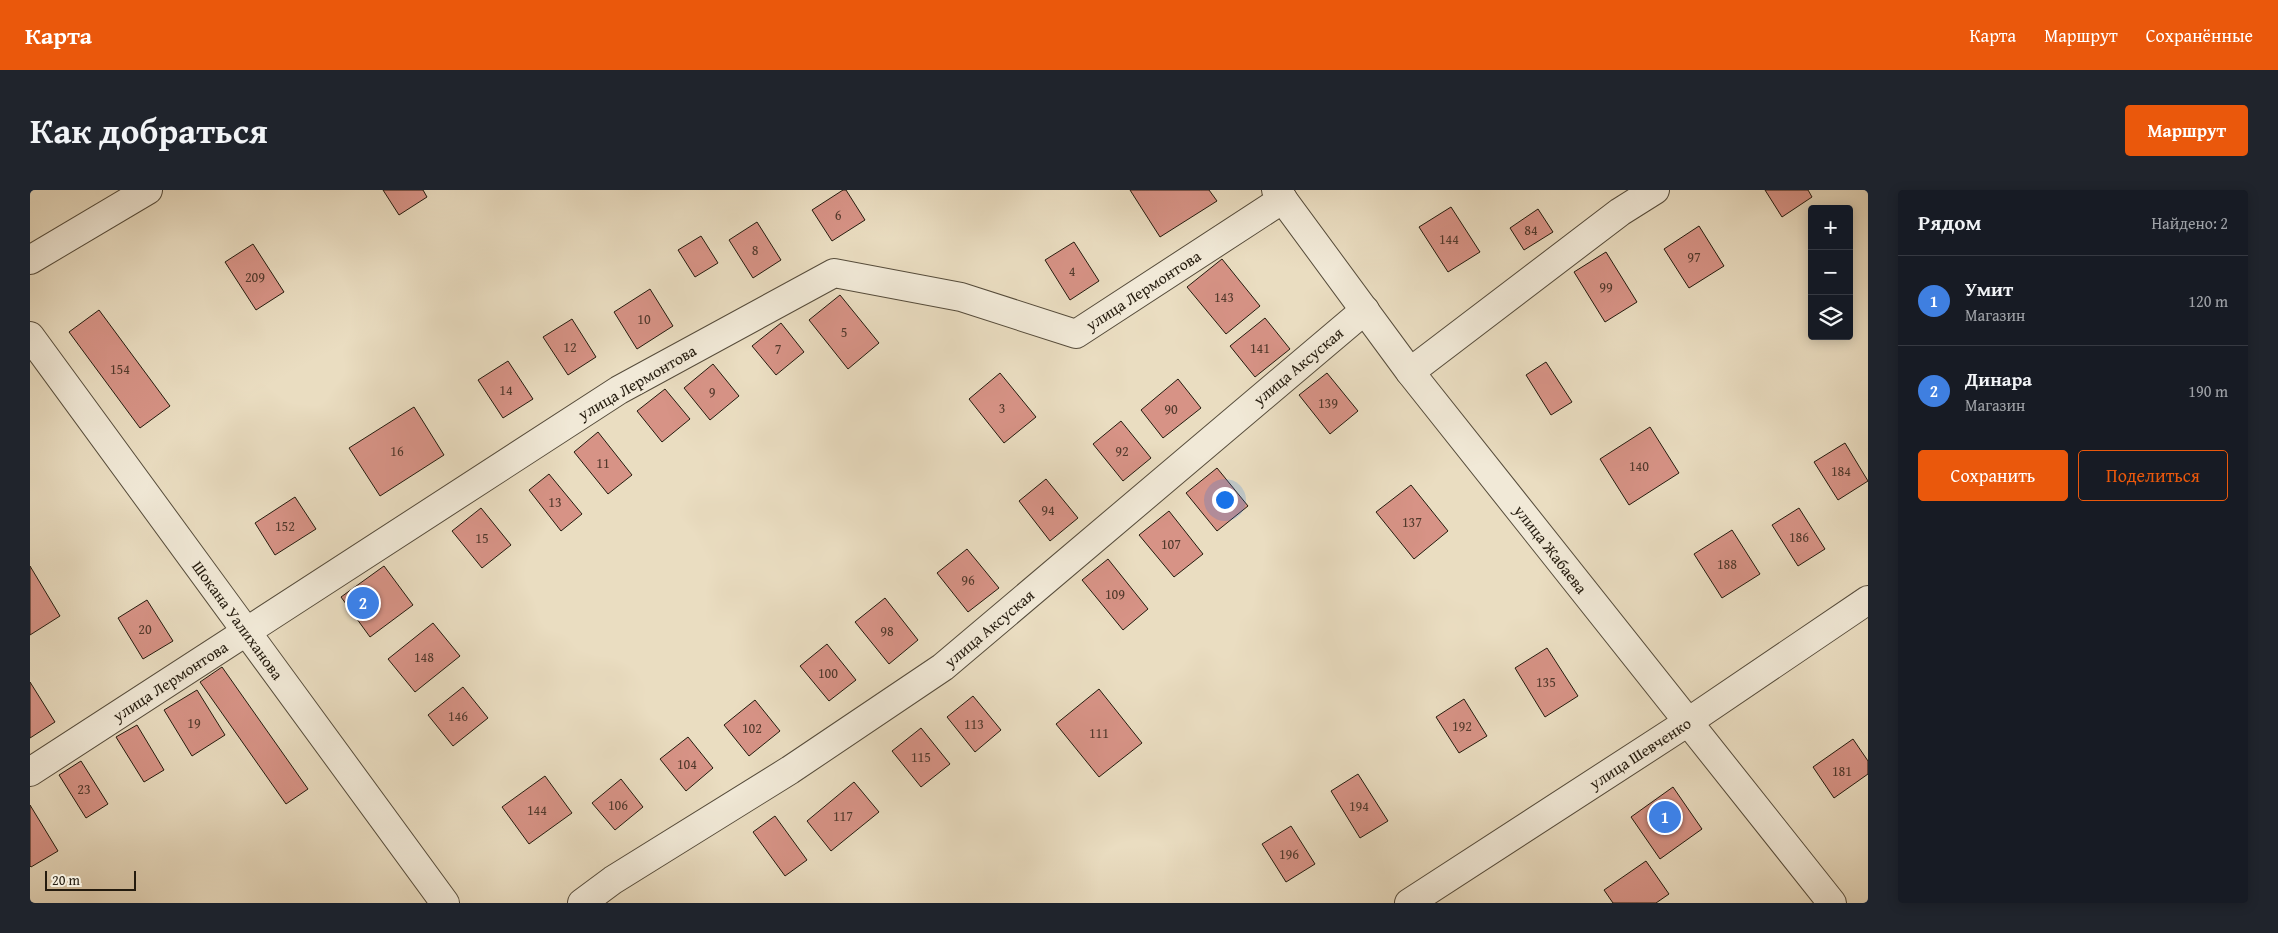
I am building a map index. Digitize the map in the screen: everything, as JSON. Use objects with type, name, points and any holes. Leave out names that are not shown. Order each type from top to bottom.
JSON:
[{"type":"street","points":[[30,260],[148,190]]},
{"type":"street","points":[[1410,372],[1620,212],[1655,190]]},
{"type":"street","name":"улица Жабаева","points":[[1280,195],[1410,372],[1832,903]]},
{"type":"street","name":"улица Лермонтова","points":[[30,772],[618,390],[834,273],[960,297],[1076,334],[1280,195]]},
{"type":"street","name":"улица Аксуская","points":[[582,903],[613,880],[790,770],[943,667],[1365,310]]},
{"type":"street","name":"Шокана Уалиханова","points":[[30,336],[445,903]]},
{"type":"street","name":"улица Шевченко","points":[[1410,903],[1688,722],[1868,600]]},
{"type":"building","points":[[383,190],[423,190],[427,197],[399,215]]},
{"type":"building","points":[[843,190],[846,190],[865,220],[832,241],[812,210]]},
{"type":"building","points":[[1130,190],[1209,190],[1217,201],[1160,237]]},
{"type":"building","points":[[1765,190],[1808,190],[1812,197],[1782,217]]},
{"type":"building","points":[[1451,207],[1480,252],[1448,272],[1419,227]]},
{"type":"building","points":[[1538,209],[1553,232],[1524,250],[1510,228]]},
{"type":"building","points":[[757,222],[781,260],[753,278],[729,240]]},
{"type":"building","points":[[1699,226],[1724,266],[1689,288],[1664,249]]},
{"type":"building","points":[[701,236],[718,263],[695,277],[678,250]]},
{"type":"building","points":[[1074,242],[1099,281],[1070,300],[1045,260]]},
{"type":"building","points":[[253,244],[284,292],[256,310],[225,262]]},
{"type":"building","points":[[1606,252],[1637,302],[1605,322],[1574,272]]},
{"type":"building","points":[[1222,259],[1260,306],[1226,334],[1187,287]]},
{"type":"building","points":[[650,289],[673,326],[637,349],[614,312]]},
{"type":"building","points":[[840,295],[879,343],[848,369],[809,320]]},
{"type":"building","points":[[99,310],[170,406],[140,428],[69,332]]},
{"type":"building","points":[[1265,318],[1290,349],[1255,377],[1230,346]]},
{"type":"building","points":[[572,319],[596,357],[568,375],[543,337]]},
{"type":"building","points":[[781,323],[804,352],[776,375],[752,346]]},
{"type":"building","points":[[508,361],[533,399],[503,418],[478,380]]},
{"type":"building","points":[[1546,362],[1572,402],[1551,415],[1526,375]]},
{"type":"building","points":[[713,364],[739,396],[710,420],[684,388]]},
{"type":"building","points":[[1000,373],[1036,417],[1004,443],[969,399]]},
{"type":"building","points":[[1327,373],[1358,411],[1330,434],[1299,395]]},
{"type":"building","points":[[1178,379],[1201,408],[1163,438],[1141,410]]},
{"type":"building","points":[[665,389],[690,419],[662,442],[637,411]]},
{"type":"building","points":[[414,407],[444,455],[380,496],[349,448]]},
{"type":"building","points":[[1121,421],[1151,458],[1123,481],[1093,444]]},
{"type":"building","points":[[1650,427],[1679,473],[1629,505],[1600,459]]},
{"type":"building","points":[[598,432],[632,475],[608,494],[574,452]]},
{"type":"building","points":[[1845,443],[1868,481],[1838,500],[1814,462]]},
{"type":"building","points":[[1217,468],[1248,506],[1217,531],[1186,493]]},
{"type":"building","points":[[549,474],[582,514],[561,531],[529,490]]},
{"type":"building","points":[[1046,479],[1078,518],[1050,541],[1019,501]]},
{"type":"building","points":[[1411,485],[1448,531],[1414,559],[1376,512]]},
{"type":"building","points":[[295,497],[316,529],[275,555],[255,523]]},
{"type":"building","points":[[481,508],[511,545],[482,568],[452,531]]},
{"type":"building","points":[[1799,508],[1825,549],[1798,566],[1772,525]]},
{"type":"building","points":[[1169,511],[1203,554],[1174,577],[1139,535]]},
{"type":"building","points":[[1732,530],[1760,574],[1722,598],[1694,554]]},
{"type":"building","points":[[967,549],[999,588],[968,612],[937,573]]},
{"type":"building","points":[[1108,559],[1148,609],[1123,630],[1082,580]]},
{"type":"building","points":[[30,566],[60,616],[30,635]]},
{"type":"building","points":[[384,566],[413,605],[370,637],[341,597]]},
{"type":"building","points":[[885,598],[918,640],[889,664],[855,622]]},
{"type":"building","points":[[147,600],[173,641],[143,659],[118,618]]},
{"type":"building","points":[[433,623],[460,656],[415,692],[388,659]]},
{"type":"building","points":[[827,644],[856,680],[829,701],[800,666]]},
{"type":"building","points":[[1547,648],[1578,696],[1545,717],[1515,668]]},
{"type":"building","points":[[222,667],[308,789],[286,804],[200,682]]},
{"type":"building","points":[[30,682],[55,722],[30,738]]},
{"type":"building","points":[[463,687],[488,718],[453,746],[428,715]]},
{"type":"building","points":[[1099,689],[1142,743],[1099,777],[1056,724]]},
{"type":"building","points":[[197,690],[225,735],[192,756],[164,710]]},
{"type":"building","points":[[973,696],[1001,730],[975,752],[947,717]]},
{"type":"building","points":[[1464,699],[1487,736],[1459,753],[1436,717]]},
{"type":"building","points":[[755,700],[780,731],[749,756],[724,725]]},
{"type":"building","points":[[137,725],[164,770],[144,782],[116,737]]},
{"type":"building","points":[[921,728],[950,764],[921,787],[892,751]]},
{"type":"building","points":[[688,737],[713,768],[686,791],[660,759]]},
{"type":"building","points":[[1853,739],[1868,761],[1868,774],[1834,798],[1813,767]]},
{"type":"building","points":[[81,761],[108,804],[86,818],[59,775]]},
{"type":"building","points":[[1358,774],[1388,821],[1360,838],[1331,791]]},
{"type":"building","points":[[545,776],[572,813],[529,844],[502,807]]},
{"type":"building","points":[[621,779],[643,807],[615,830],[592,803]]},
{"type":"building","points":[[854,782],[879,812],[831,851],[807,821]]},
{"type":"building","points":[[1673,787],[1702,829],[1660,859],[1631,817]]},
{"type":"building","points":[[30,805],[58,851],[31,867],[30,866]]},
{"type":"building","points":[[775,816],[807,860],[785,876],[753,832]]},
{"type":"building","points":[[1291,826],[1315,864],[1286,882],[1262,844]]},
{"type":"building","points":[[1646,861],[1669,894],[1656,903],[1613,903],[1604,890]]},
{"type":"place","name":"Динара","points":[[363,603]]},
{"type":"place","name":"Умит","points":[[1665,817]]}]
